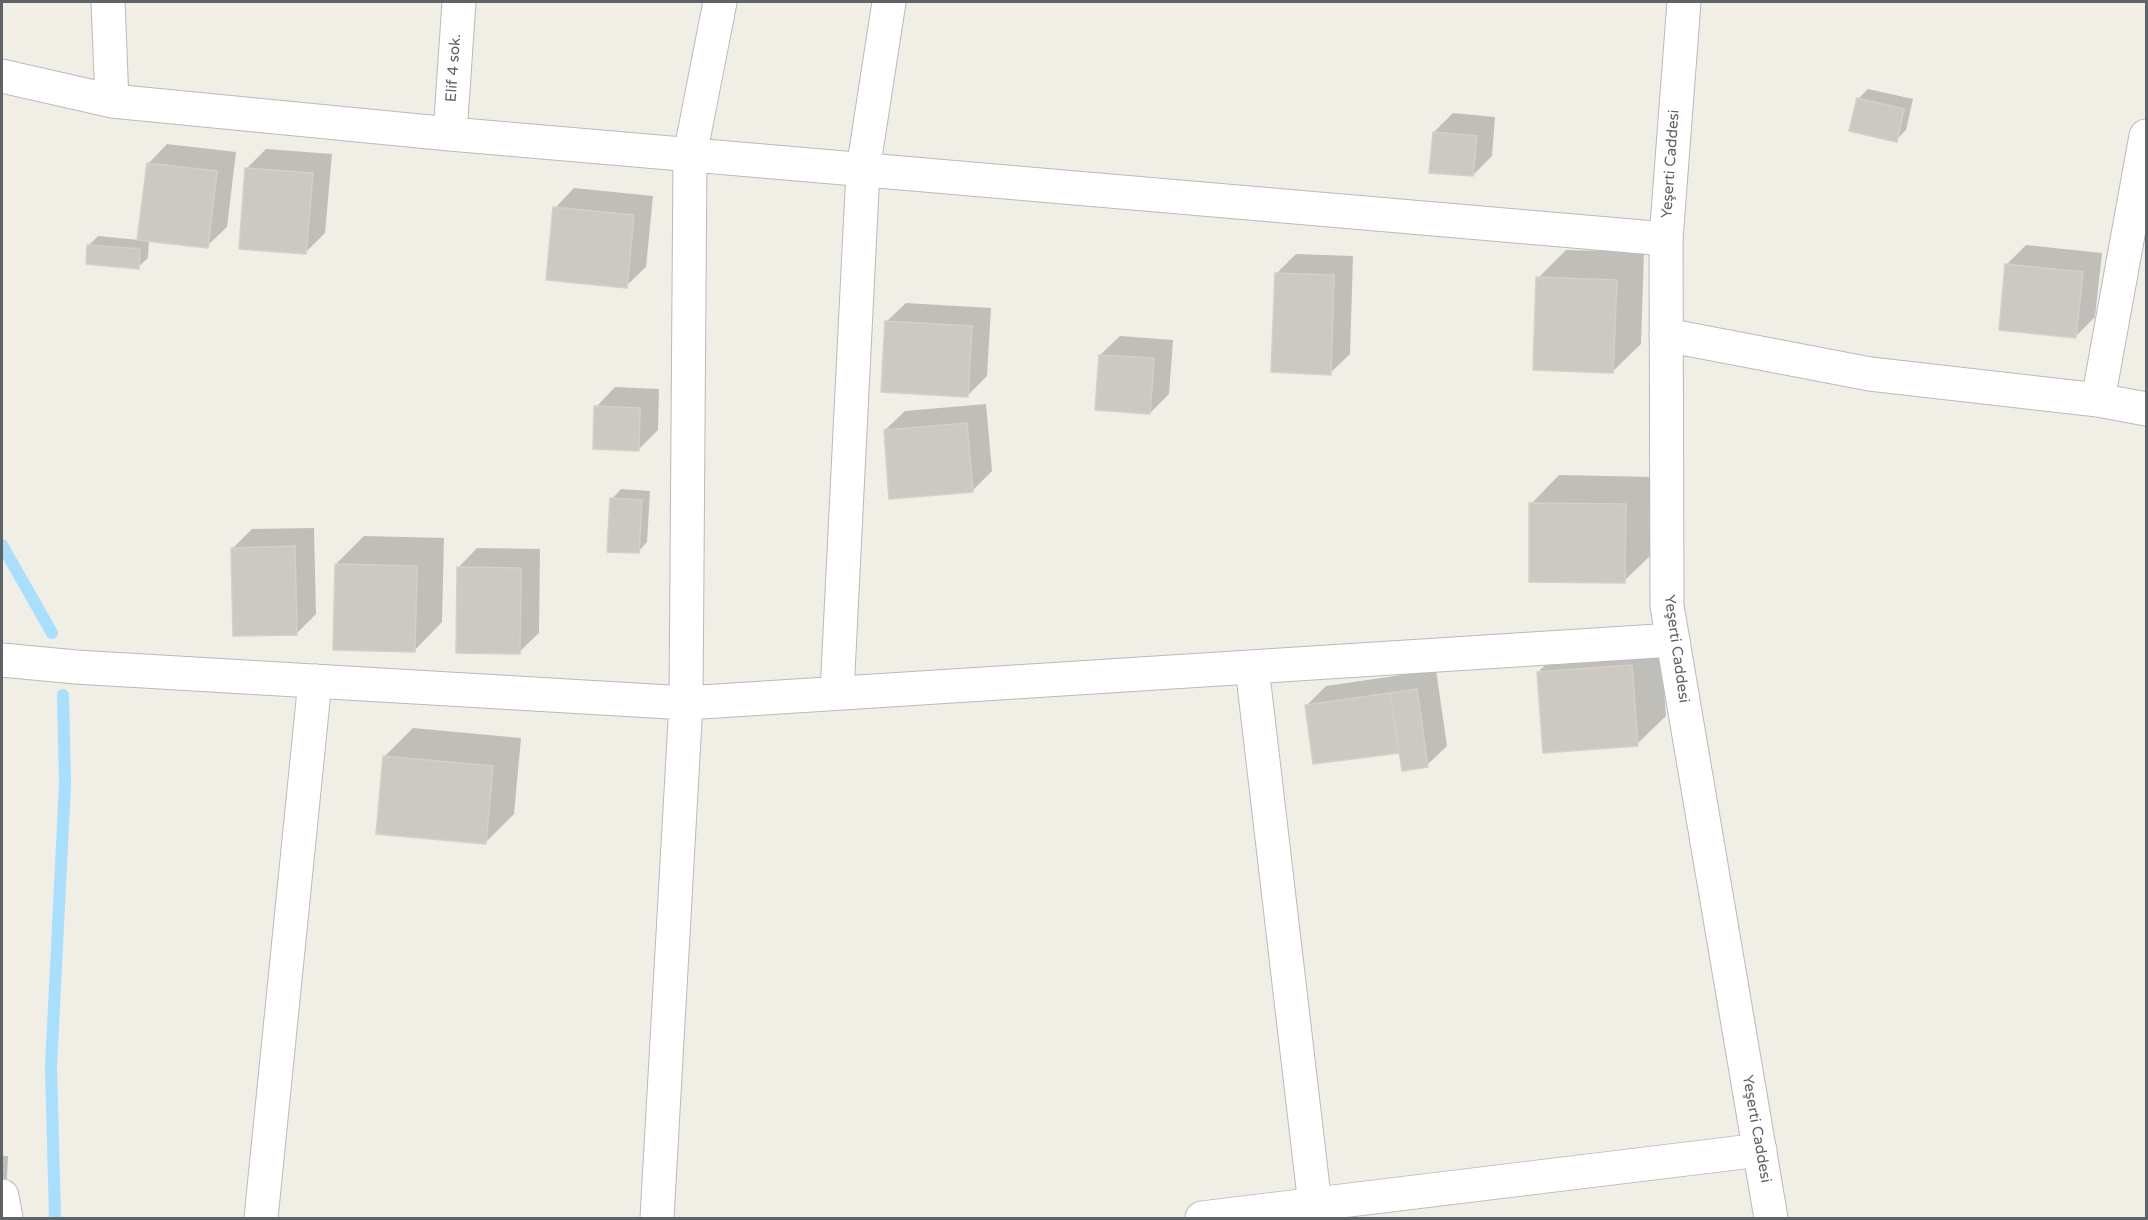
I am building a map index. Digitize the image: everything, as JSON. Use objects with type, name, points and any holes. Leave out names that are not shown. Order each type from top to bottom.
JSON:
[{"type":"street","points":[[108,2],[112,101]]},
{"type":"street","name":"Elif 4 sok.","points":[[450,134],[459,2]]},
{"type":"street","points":[[657,1218],[686,703],[690,155],[720,2]]},
{"type":"street","points":[[837,693],[863,170],[889,2]]},
{"type":"street","name":"Yeşerti Caddesi","points":[[1684,2],[1666,239],[1667,606],[1771,1218]]},
{"type":"street","points":[[2,76],[112,101],[450,134],[1666,239]]},
{"type":"street","points":[[2098,400],[2146,136]]},
{"type":"street","points":[[1666,335],[1870,374],[2098,400],[2146,410]]},
{"type":"street","points":[[2,660],[76,667],[686,703],[1673,640]]},
{"type":"street","points":[[1252,667],[1315,1205]]},
{"type":"street","points":[[261,1218],[315,681]]},
{"type":"street","points":[[1202,1218],[1760,1150]]},
{"type":"street","points":[[2,1196],[6,1218]]},
{"type":"building","points":[[1857,98],[1904,109],[1897,142],[1849,131]]},
{"type":"building","points":[[1433,132],[1477,136],[1473,176],[1429,173]]},
{"type":"building","points":[[147,163],[217,171],[208,248],[137,240]]},
{"type":"building","points":[[245,168],[313,173],[306,254],[239,249]]},
{"type":"building","points":[[553,207],[634,215],[627,288],[546,280]]},
{"type":"building","points":[[87,245],[140,249],[139,269],[86,264]]},
{"type":"building","points":[[2005,264],[2083,272],[2076,338],[1999,330]]},
{"type":"building","points":[[1275,273],[1334,275],[1331,375],[1271,372]]},
{"type":"building","points":[[1536,277],[1617,280],[1613,373],[1533,370]]},
{"type":"building","points":[[885,321],[972,326],[968,397],[881,392]]},
{"type":"building","points":[[1099,355],[1154,358],[1150,414],[1095,410]]},
{"type":"building","points":[[594,406],[640,408],[639,451],[593,449]]},
{"type":"building","points":[[967,423],[973,492],[889,499],[884,430]]},
{"type":"building","points":[[610,498],[642,500],[639,553],[607,552]]},
{"type":"building","points":[[1529,503],[1626,504],[1625,583],[1529,582]]},
{"type":"building","points":[[295,546],[297,635],[233,636],[231,548]]},
{"type":"building","points":[[335,564],[417,566],[415,652],[333,650]]},
{"type":"building","points":[[457,567],[521,568],[520,654],[456,653]]},
{"type":"building","points":[[1632,665],[1638,746],[1543,753],[1537,672]]},
{"type":"building","points":[[1417,689],[1428,767],[1402,771],[1390,693]]},
{"type":"building","points":[[1390,693],[1399,753],[1313,764],[1305,705]]},
{"type":"building","points":[[383,756],[493,766],[486,844],[376,834]]},
{"type":"waterway","points":[[2,545],[52,633]]},
{"type":"waterway","points":[[55,1218],[51,1067],[65,784],[63,695]]}]
